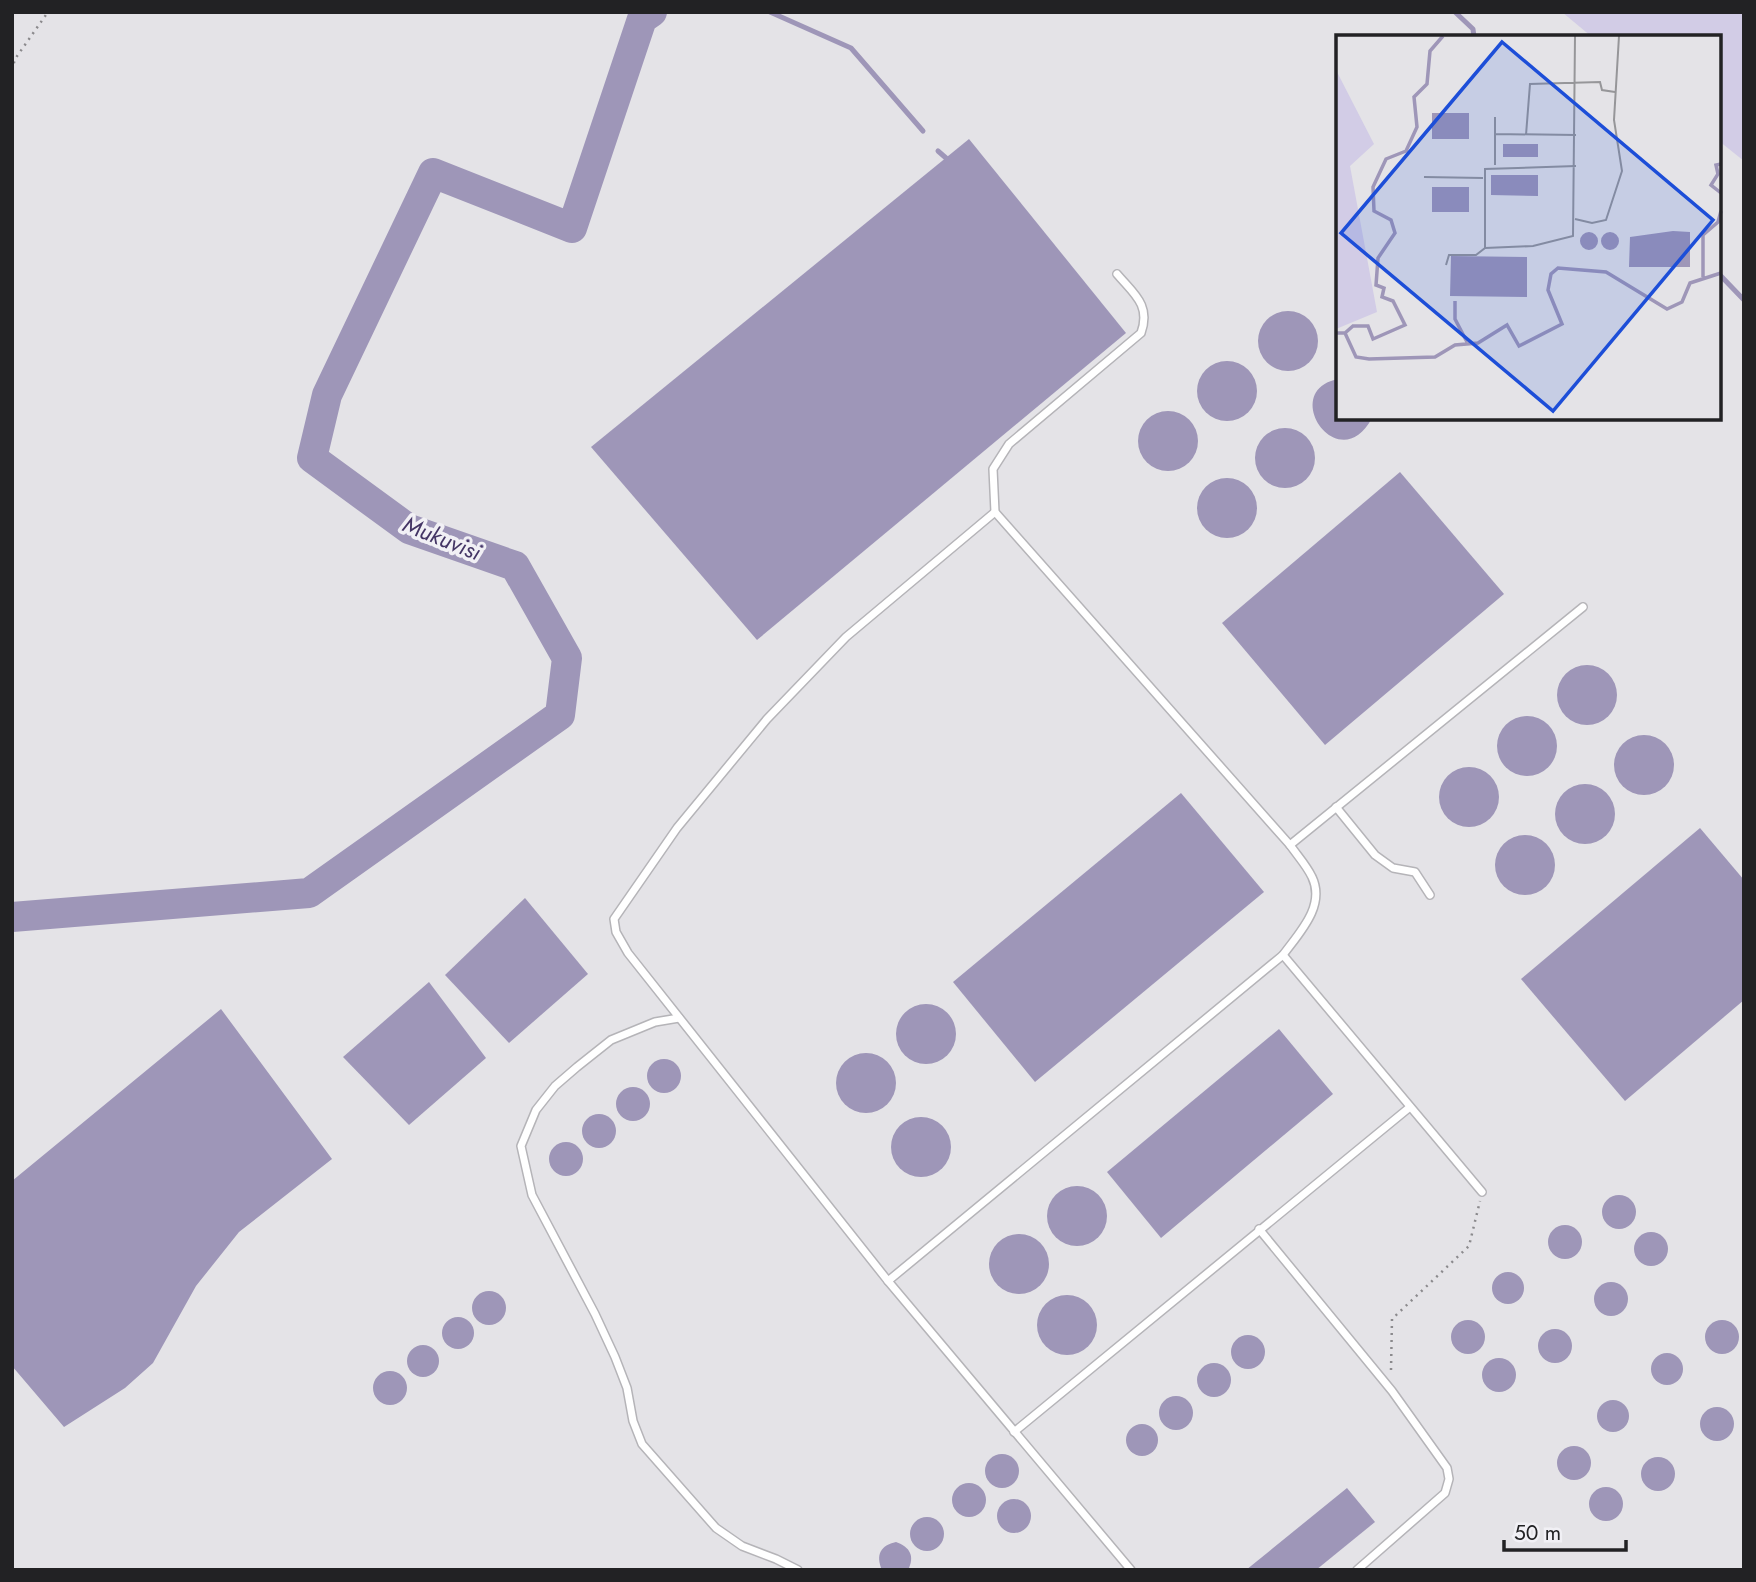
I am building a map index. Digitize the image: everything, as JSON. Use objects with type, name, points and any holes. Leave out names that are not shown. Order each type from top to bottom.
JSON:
[{"type":"lane","points":[[888,1281],[1283,956],[1311,917],[1318,895],[1312,877],[1290,845],[995,512],[993,469],[1009,444],[1141,333],[1146,318],[1140,301],[1116,274]]},
{"type":"lane","points":[[995,512],[846,637],[767,719],[677,828],[614,919],[615,932],[628,953],[888,1281],[1131,1570]]},
{"type":"lane","points":[[1290,845],[1583,607]]},
{"type":"lane","points":[[1336,807],[1375,855],[1393,868],[1415,872],[1430,895]]},
{"type":"lane","points":[[1283,956],[1482,1192]]},
{"type":"lane","points":[[679,1018],[655,1022],[611,1040],[555,1086],[536,1110],[521,1146],[532,1195],[615,1357],[627,1388],[633,1422],[642,1444],[716,1528],[742,1546],[798,1570]]},
{"type":"lane","points":[[1014,1432],[1410,1107]]},
{"type":"lane","points":[[1259,1229],[1392,1391],[1447,1468],[1449,1479],[1445,1493],[1357,1570]]},
{"type":"path","points":[[12,71],[15,59],[48,12]]},
{"type":"path","points":[[1392,1391],[1392,1319],[1469,1246],[1482,1192]]},
{"type":"shaded area","points":[[1562,12],[1744,12],[1744,161],[1721,143],[1721,35],[1590,35]]},
{"type":"shaded area","points":[[969,139],[1126,333],[757,640],[591,447]]},
{"type":"shaded area","points":[[1282,311],[1294,311],[1313,324],[1318,341],[1316,353],[1305,366],[1294,371],[1282,371],[1263,358],[1258,347],[1258,335],[1271,316]]},
{"type":"shaded area","points":[[1221,361],[1233,361],[1252,374],[1257,391],[1255,403],[1244,416],[1233,421],[1221,421],[1202,408],[1197,397],[1197,385],[1210,366]]},
{"type":"shaded area","points":[[1336,380],[1336,420],[1370,420],[1359,435],[1344,440],[1331,436],[1320,426],[1314,413],[1313,399],[1321,387]]},
{"type":"shaded area","points":[[1162,411],[1174,411],[1193,424],[1198,441],[1196,453],[1185,466],[1174,471],[1162,471],[1143,458],[1138,447],[1138,435],[1151,416]]},
{"type":"shaded area","points":[[1279,428],[1291,428],[1310,441],[1315,458],[1313,470],[1302,483],[1291,488],[1279,488],[1260,475],[1255,464],[1255,452],[1268,433]]},
{"type":"shaded area","points":[[1400,472],[1504,594],[1325,745],[1222,623]]},
{"type":"shaded area","points":[[1221,478],[1233,478],[1252,491],[1257,508],[1255,520],[1244,533],[1233,538],[1221,538],[1202,525],[1197,514],[1197,502],[1210,483]]},
{"type":"shaded area","points":[[1581,665],[1593,665],[1612,678],[1617,695],[1615,707],[1604,720],[1593,725],[1581,725],[1562,712],[1557,701],[1557,689],[1570,670]]},
{"type":"shaded area","points":[[1521,716],[1533,716],[1552,729],[1557,746],[1555,758],[1544,771],[1533,776],[1521,776],[1502,763],[1497,752],[1497,740],[1510,721]]},
{"type":"shaded area","points":[[1638,735],[1650,735],[1669,748],[1674,765],[1672,777],[1661,790],[1650,795],[1638,795],[1619,782],[1614,771],[1614,759],[1627,740]]},
{"type":"shaded area","points":[[1463,767],[1475,767],[1494,780],[1499,797],[1497,809],[1486,822],[1475,827],[1463,827],[1444,814],[1439,803],[1439,791],[1452,772]]},
{"type":"shaded area","points":[[1579,784],[1591,784],[1610,797],[1615,814],[1613,826],[1602,839],[1591,844],[1579,844],[1560,831],[1555,820],[1555,808],[1568,789]]},
{"type":"shaded area","points":[[1181,793],[1264,892],[1035,1082],[953,982]]},
{"type":"shaded area","points":[[1700,828],[1744,880],[1744,1000],[1625,1101],[1521,979]]},
{"type":"shaded area","points":[[1519,835],[1531,835],[1550,848],[1555,865],[1553,877],[1542,890],[1531,895],[1519,895],[1500,882],[1495,871],[1495,859],[1508,840]]},
{"type":"shaded area","points":[[525,898],[588,974],[509,1043],[445,975]]},
{"type":"shaded area","points":[[429,982],[486,1058],[409,1125],[343,1057]]},
{"type":"shaded area","points":[[920,1004],[932,1004],[951,1017],[956,1034],[954,1046],[943,1059],[932,1064],[920,1064],[901,1051],[896,1040],[896,1028],[909,1009]]},
{"type":"shaded area","points":[[221,1009],[332,1159],[239,1232],[196,1286],[153,1363],[125,1388],[64,1427],[12,1366],[12,1181]]},
{"type":"shaded area","points":[[1279,1029],[1333,1094],[1161,1238],[1107,1172]]},
{"type":"shaded area","points":[[860,1053],[872,1053],[891,1066],[896,1083],[894,1095],[883,1108],[872,1113],[860,1113],[841,1100],[836,1089],[836,1077],[849,1058]]},
{"type":"shaded area","points":[[664,1059],[676,1064],[681,1076],[676,1088],[664,1093],[652,1088],[647,1076],[652,1064]]},
{"type":"shaded area","points":[[633,1087],[645,1092],[650,1104],[645,1116],[633,1121],[621,1116],[616,1104],[621,1092]]},
{"type":"shaded area","points":[[599,1114],[611,1119],[616,1131],[611,1143],[599,1148],[587,1143],[582,1131],[587,1119]]},
{"type":"shaded area","points":[[915,1117],[927,1117],[946,1130],[951,1147],[949,1159],[938,1172],[927,1177],[915,1177],[896,1164],[891,1153],[891,1141],[904,1122]]},
{"type":"shaded area","points":[[566,1142],[578,1147],[583,1159],[578,1171],[566,1176],[554,1171],[549,1159],[554,1147]]},
{"type":"shaded area","points":[[1071,1186],[1083,1186],[1102,1199],[1107,1216],[1105,1228],[1094,1241],[1083,1246],[1071,1246],[1052,1233],[1047,1222],[1047,1210],[1060,1191]]},
{"type":"shaded area","points":[[1619,1195],[1631,1200],[1636,1212],[1631,1224],[1619,1229],[1607,1224],[1602,1212],[1607,1200]]},
{"type":"shaded area","points":[[1565,1225],[1577,1230],[1582,1242],[1577,1254],[1565,1259],[1553,1254],[1548,1242],[1553,1230]]},
{"type":"shaded area","points":[[1651,1232],[1663,1237],[1668,1249],[1663,1261],[1651,1266],[1639,1261],[1634,1249],[1639,1237]]},
{"type":"shaded area","points":[[1013,1234],[1025,1234],[1044,1247],[1049,1264],[1047,1276],[1036,1289],[1025,1294],[1013,1294],[994,1281],[989,1270],[989,1258],[1002,1239]]},
{"type":"shaded area","points":[[1508,1272],[1520,1276],[1524,1288],[1520,1300],[1508,1304],[1496,1300],[1492,1288],[1496,1276]]},
{"type":"shaded area","points":[[1611,1282],[1623,1287],[1628,1299],[1623,1311],[1611,1316],[1599,1311],[1594,1299],[1599,1287]]},
{"type":"shaded area","points":[[489,1291],[501,1296],[506,1308],[501,1320],[489,1325],[477,1320],[472,1308],[477,1296]]},
{"type":"shaded area","points":[[1061,1295],[1073,1295],[1092,1308],[1097,1325],[1095,1337],[1084,1350],[1073,1355],[1061,1355],[1042,1342],[1037,1331],[1037,1319],[1050,1300]]},
{"type":"shaded area","points":[[458,1317],[470,1321],[474,1333],[470,1345],[458,1349],[446,1345],[442,1333],[446,1321]]},
{"type":"shaded area","points":[[1468,1320],[1480,1325],[1485,1337],[1480,1349],[1468,1354],[1456,1349],[1451,1337],[1456,1325]]},
{"type":"shaded area","points":[[1722,1320],[1734,1325],[1739,1337],[1734,1349],[1722,1354],[1710,1349],[1705,1337],[1710,1325]]},
{"type":"shaded area","points":[[1555,1329],[1567,1334],[1572,1346],[1567,1358],[1555,1363],[1543,1358],[1538,1346],[1543,1334]]},
{"type":"shaded area","points":[[1248,1335],[1260,1340],[1265,1352],[1260,1364],[1248,1369],[1236,1364],[1231,1352],[1236,1340]]},
{"type":"shaded area","points":[[423,1345],[435,1349],[439,1361],[435,1373],[423,1377],[411,1373],[407,1361],[411,1349]]},
{"type":"shaded area","points":[[1667,1353],[1679,1357],[1683,1369],[1679,1381],[1667,1385],[1655,1381],[1651,1369],[1655,1357]]},
{"type":"shaded area","points":[[1499,1358],[1511,1363],[1516,1375],[1511,1387],[1499,1392],[1487,1387],[1482,1375],[1487,1363]]},
{"type":"shaded area","points":[[1214,1363],[1226,1368],[1231,1380],[1226,1392],[1214,1397],[1202,1392],[1197,1380],[1202,1368]]},
{"type":"shaded area","points":[[390,1371],[402,1376],[407,1388],[402,1400],[390,1405],[378,1400],[373,1388],[378,1376]]},
{"type":"shaded area","points":[[1176,1396],[1188,1401],[1193,1413],[1188,1425],[1176,1430],[1164,1425],[1159,1413],[1164,1401]]},
{"type":"shaded area","points":[[1613,1400],[1625,1404],[1629,1416],[1625,1428],[1613,1432],[1601,1428],[1597,1416],[1601,1404]]},
{"type":"shaded area","points":[[1717,1407],[1729,1412],[1734,1424],[1729,1436],[1717,1441],[1705,1436],[1700,1424],[1705,1412]]},
{"type":"shaded area","points":[[1142,1424],[1154,1428],[1158,1440],[1154,1452],[1142,1456],[1130,1452],[1126,1440],[1130,1428]]},
{"type":"shaded area","points":[[1574,1446],[1586,1451],[1591,1463],[1586,1475],[1574,1480],[1562,1475],[1557,1463],[1562,1451]]},
{"type":"shaded area","points":[[1002,1454],[1014,1459],[1019,1471],[1014,1483],[1002,1488],[990,1483],[985,1471],[990,1459]]},
{"type":"shaded area","points":[[1658,1457],[1670,1462],[1675,1474],[1670,1486],[1658,1491],[1646,1486],[1641,1474],[1646,1462]]},
{"type":"shaded area","points":[[969,1483],[981,1488],[986,1500],[981,1512],[969,1517],[957,1512],[952,1500],[957,1488]]},
{"type":"shaded area","points":[[1606,1487],[1618,1492],[1623,1504],[1618,1516],[1606,1521],[1594,1516],[1589,1504],[1594,1492]]},
{"type":"shaded area","points":[[1347,1488],[1375,1522],[1316,1570],[1246,1570]]},
{"type":"shaded area","points":[[1014,1499],[1026,1504],[1031,1516],[1026,1528],[1014,1533],[1002,1528],[997,1516],[1002,1504]]},
{"type":"shaded area","points":[[927,1517],[939,1522],[944,1534],[939,1546],[927,1551],[915,1546],[910,1534],[915,1522]]},
{"type":"shaded area","points":[[896,1542],[910,1553],[908,1570],[882,1570],[879,1555],[883,1548]]},
{"type":"waterway","name":"Mukuvisi","points":[[12,917],[309,893],[560,715],[567,658],[515,566],[409,529],[312,458],[327,395],[433,173],[572,228],[642,19],[652,12]]},
{"type":"waterway","points":[[770,12],[851,48],[923,131]]},
{"type":"waterway","points":[[1455,12],[1473,29],[1474,35]]},
{"type":"waterway","points":[[938,151],[946,158]]},
{"type":"waterway","points":[[1721,276],[1744,300]]}]
